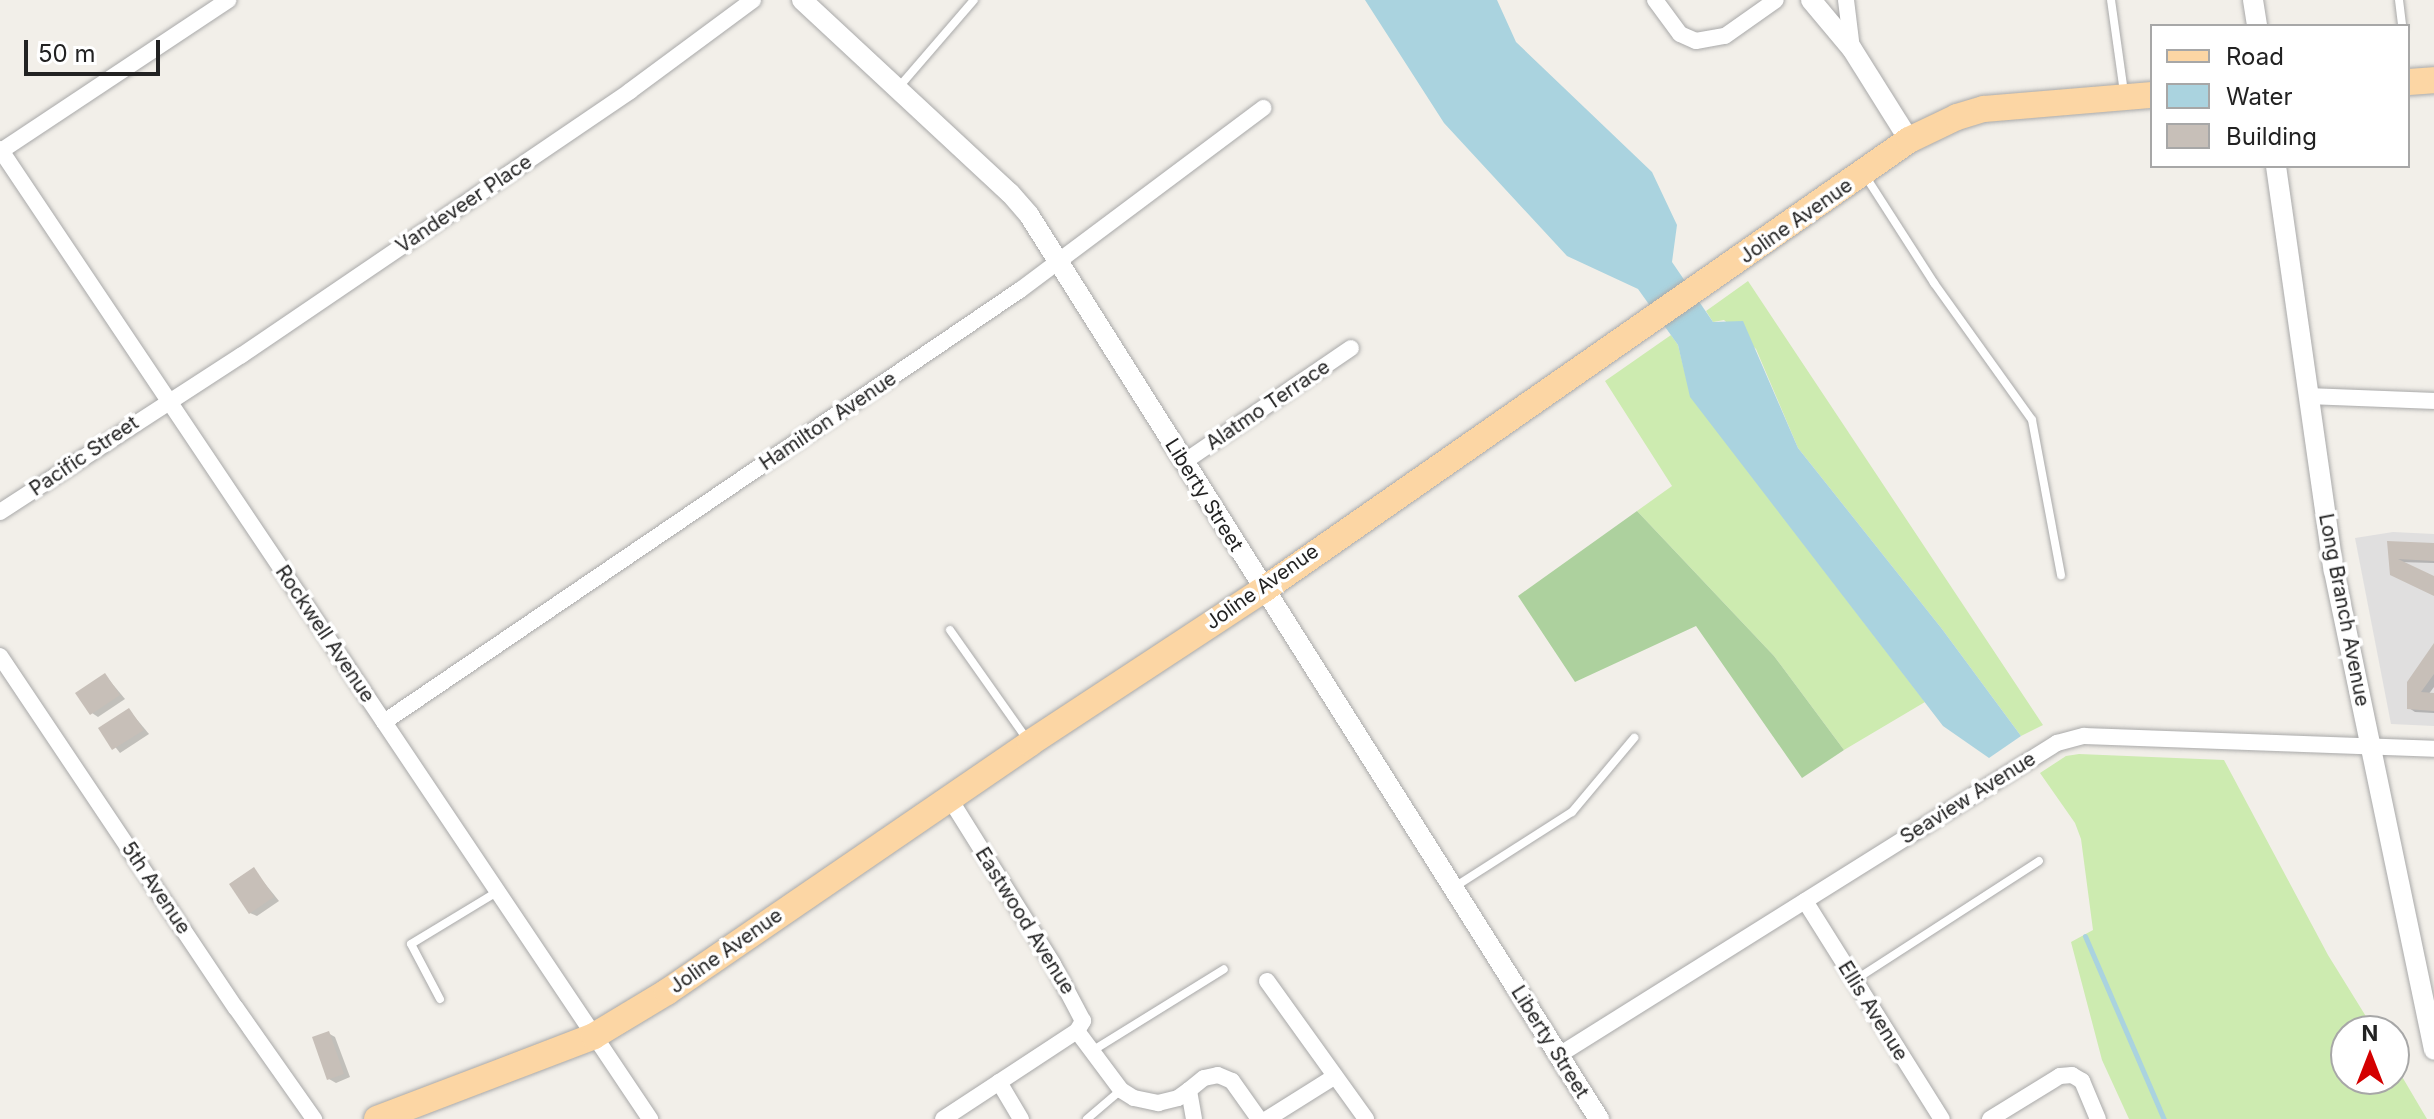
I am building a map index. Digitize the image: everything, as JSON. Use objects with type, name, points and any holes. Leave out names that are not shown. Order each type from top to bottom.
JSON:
[{"type":"main road","name":"Joline Avenue","points":[[377,1119],[594,1036],[667,992],[1030,743],[1263,590],[1909,140],[1957,117],[1984,109],[2150,95]]},
{"type":"street","points":[[1,150],[228,0]]},
{"type":"street","name":"Vandeveer Place","points":[[169,400],[242,355],[630,91],[753,0]]},
{"type":"street","name":"Liberty Street","points":[[802,0],[1010,193],[1058,261],[1599,1119]]},
{"type":"street","points":[[1655,0],[1680,34],[1696,41],[1725,36],[1776,0]]},
{"type":"street","points":[[1811,0],[1852,49],[1909,140]]},
{"type":"street","points":[[1846,0],[1852,49]]},
{"type":"street","points":[[2253,0],[2257,24]]},
{"type":"street","name":"Hamilton Avenue","points":[[384,722],[1058,261],[1263,108]]},
{"type":"street","name":"Rockwell Avenue","points":[[1,150],[650,1119]]},
{"type":"street","name":"Long Branch Avenue","points":[[2276,168],[2334,571],[2434,1050]]},
{"type":"street","name":"Alatmo Terrace","points":[[1184,462],[1351,348]]},
{"type":"street","points":[[2309,396],[2434,401]]},
{"type":"street","name":"Pacific Street","points":[[0,512],[169,400]]},
{"type":"street","name":"5th Avenue","points":[[0,656],[314,1119]]},
{"type":"street","name":"Seaview Avenue","points":[[1559,1055],[2046,748],[2076,737],[2434,749]]},
{"type":"street","name":"Eastwood Avenue","points":[[950,799],[1080,1010],[1083,1021],[1077,1031]]},
{"type":"street","name":"Ellis Avenue","points":[[1805,901],[1942,1119]]},
{"type":"street","points":[[1267,981],[1366,1119]]},
{"type":"street","points":[[943,1119],[1077,1031],[1121,1090],[1134,1098],[1158,1103],[1189,1090],[1204,1078],[1218,1075],[1232,1081],[1259,1119]]},
{"type":"street","points":[[1990,1119],[2060,1076],[2072,1075],[2082,1081],[2098,1119]]},
{"type":"street","points":[[1267,1119],[1334,1077]]},
{"type":"street","points":[[999,1082],[1021,1119]]},
{"type":"street","points":[[1189,1090],[1194,1119]]},
{"type":"lane","points":[[897,89],[974,0]]},
{"type":"lane","points":[[2111,0],[2125,97]]},
{"type":"lane","points":[[2399,0],[2402,24]]},
{"type":"lane","points":[[1863,173],[1934,283],[2032,420],[2061,575]]},
{"type":"lane","points":[[950,630],[1030,743]]},
{"type":"lane","points":[[1452,888],[1572,812],[1634,738]]},
{"type":"lane","points":[[1854,981],[2039,861]]},
{"type":"lane","points":[[440,999],[411,944],[497,892]]},
{"type":"lane","points":[[1092,1052],[1224,969]]},
{"type":"lane","points":[[1087,1119],[1121,1090]]},
{"type":"shaded area","points":[[2393,532],[2434,534],[2434,726],[2391,724],[2355,538]]},
{"type":"green space","points":[[1748,281],[2043,725],[2021,736],[1942,629],[1798,448],[1756,349],[1724,320],[1713,322],[1706,311]]},
{"type":"green space","points":[[1671,335],[1678,345],[1691,397],[1925,702],[1844,750],[1774,656],[1637,511],[1672,486],[1605,381]]},
{"type":"green space","points":[[1637,511],[1774,656],[1844,750],[1802,778],[1696,626],[1575,682],[1518,596]]},
{"type":"green space","points":[[2066,756],[2224,760],[2328,955],[2365,1015],[2330,1015],[2330,1095],[2410,1095],[2410,1090],[2427,1119],[2129,1119],[2102,1060],[2071,942],[2093,930],[2081,839],[2075,823],[2040,773]]},
{"type":"water","points":[[1365,0],[1497,0],[1516,42],[1652,172],[1677,225],[1672,262],[1713,322],[1743,321],[1798,448],[1942,629],[2021,736],[1989,758],[1943,726],[1690,397],[1678,345],[1638,289],[1567,256],[1444,123]]},
{"type":"building","points":[[2387,541],[2434,543],[2434,561],[2398,559],[2434,576],[2434,596],[2390,575]]},
{"type":"building","points":[[2434,643],[2434,674],[2421,692],[2434,693],[2434,711],[2407,709],[2407,682]]},
{"type":"building","points":[[105,673],[120,695],[90,715],[75,693]]},
{"type":"building","points":[[129,708],[144,730],[112,750],[98,728]]},
{"type":"building","points":[[254,867],[274,897],[249,914],[229,884]]},
{"type":"building","points":[[329,1031],[344,1074],[327,1080],[312,1037]]},
{"type":"waterway","points":[[2085,936],[2164,1119]]}]
